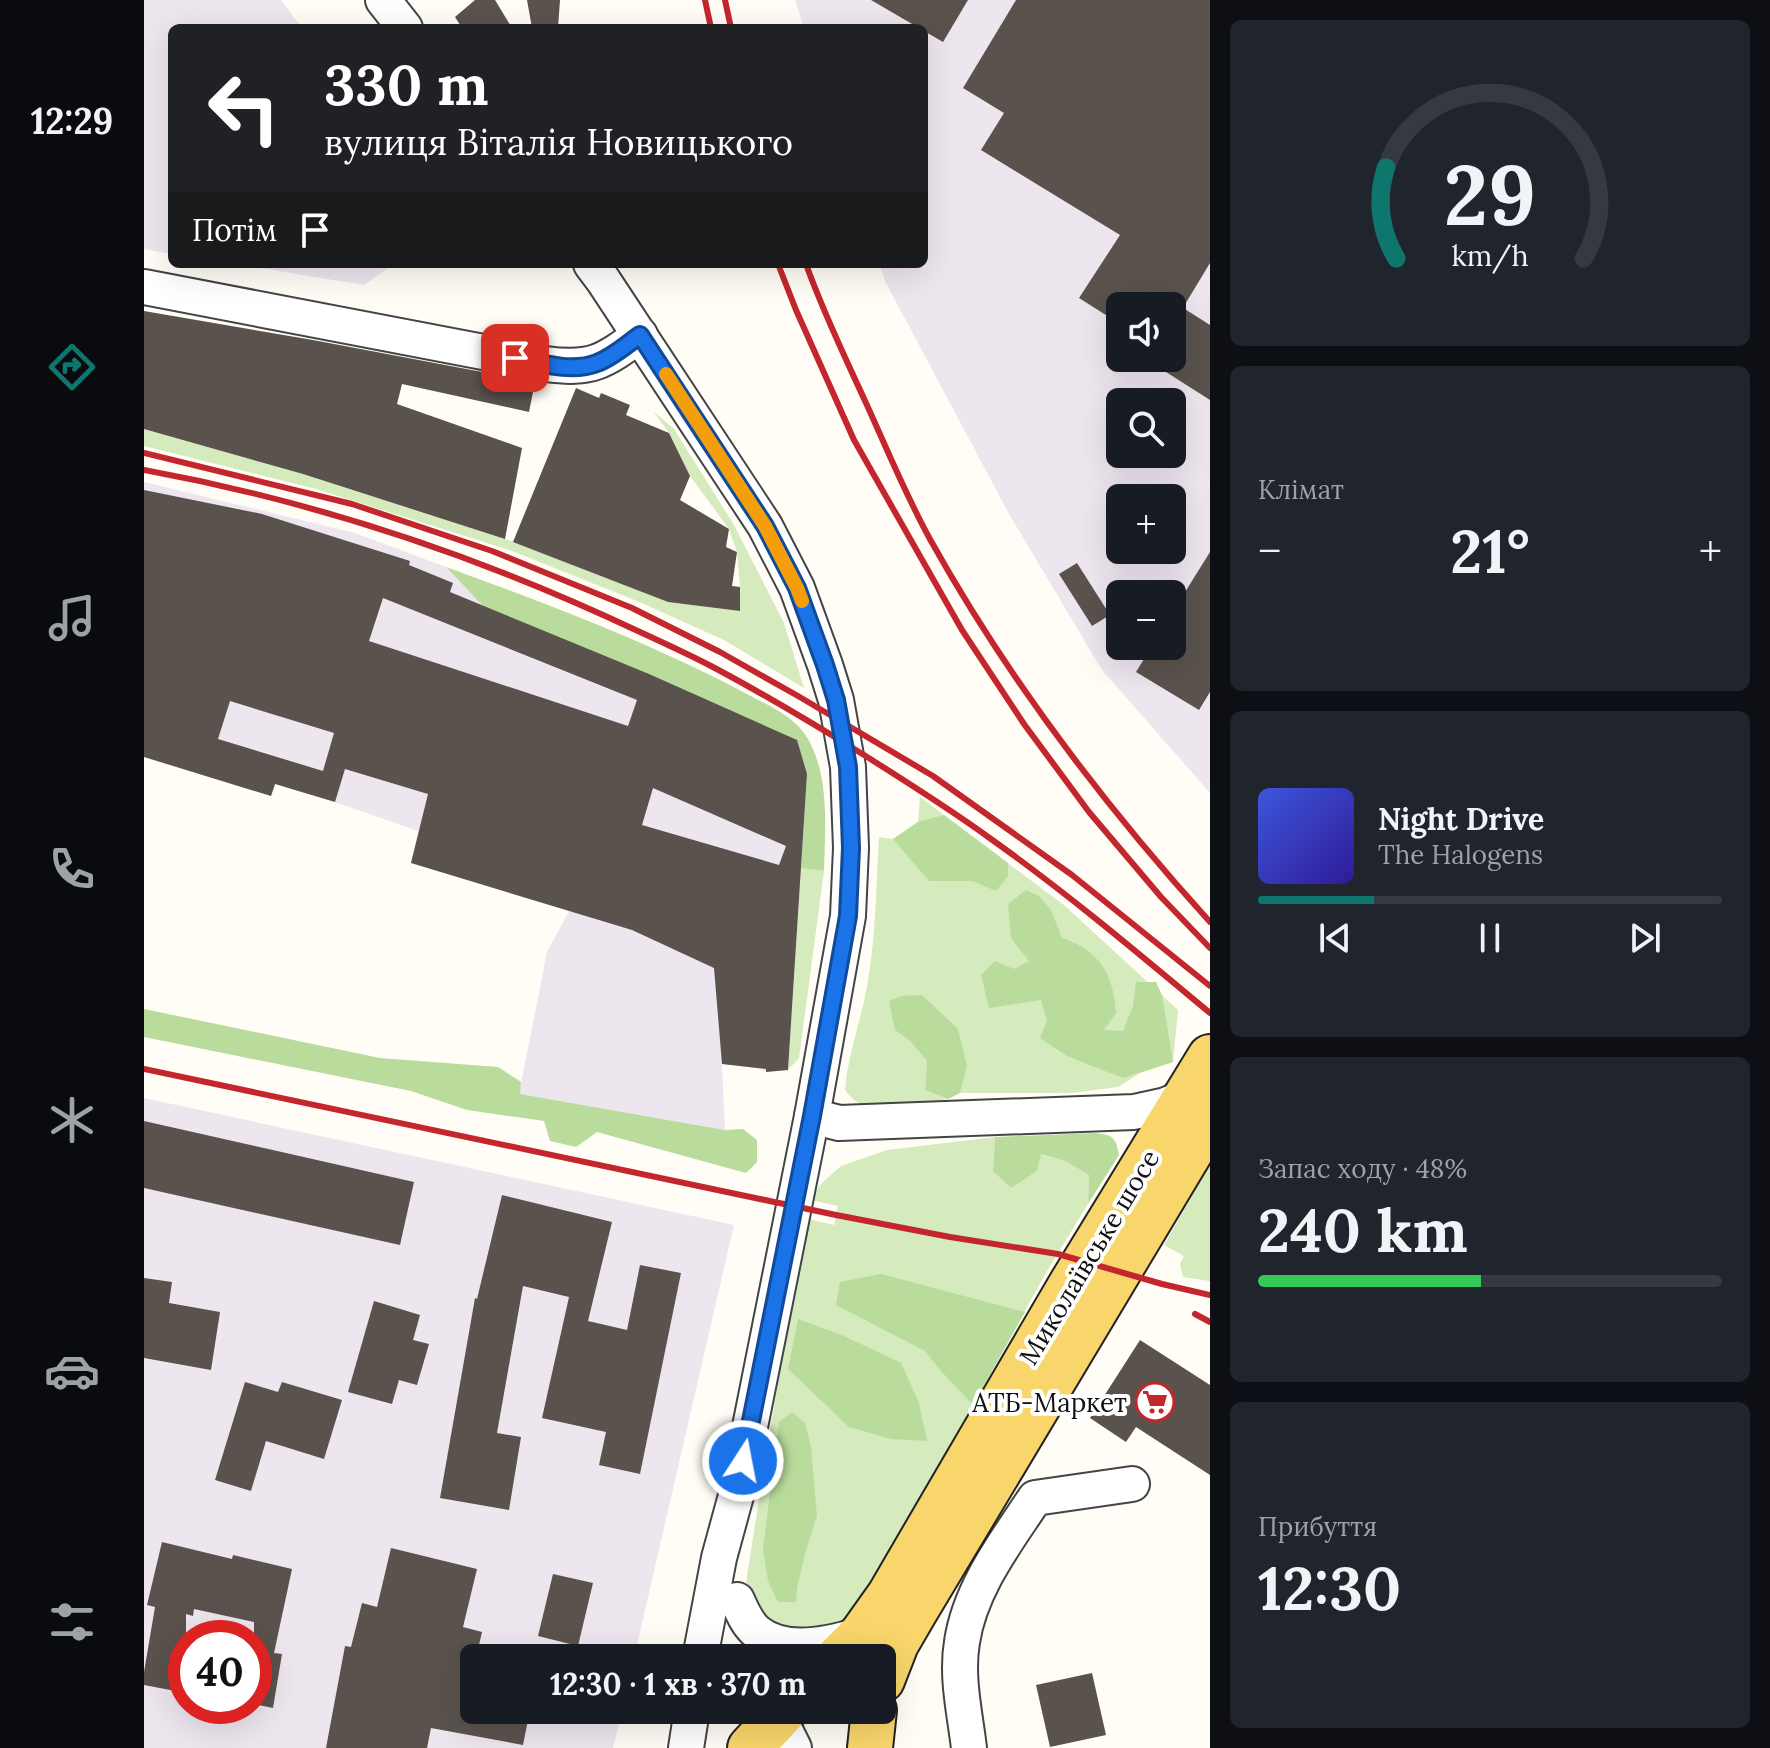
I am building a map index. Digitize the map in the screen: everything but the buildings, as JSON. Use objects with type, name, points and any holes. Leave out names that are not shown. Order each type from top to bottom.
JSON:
[{"type":"main road","name":"Миколаївське шосе","points":[[896,1644],[1198,1107],[1210,1057]]},
{"type":"main road","name":"Миколаївське шосе","points":[[852,1644],[889,1596],[1070,1286],[1198,1107]]},
{"type":"main road","points":[[870,1748],[873,1724]]},
{"type":"street","points":[[383,0],[402,24]]},
{"type":"street","points":[[594,268],[765,526],[797,588],[836,700],[848,767],[851,848],[848,916],[812,1116],[737,1492],[719,1558],[735,1622]]},
{"type":"street","points":[[144,287],[571,367],[594,364],[612,356],[640,335]]},
{"type":"street","points":[[812,1116],[839,1123],[1134,1112],[1166,1105],[1198,1107]]},
{"type":"street","points":[[969,1748],[960,1678],[961,1642],[971,1609],[990,1566],[1035,1498],[1132,1484]]},
{"type":"street","points":[[714,1644],[735,1622],[747,1621],[757,1632],[773,1641],[796,1644]]},
{"type":"street","points":[[686,1748],[690,1724]]},
{"type":"shaded area","points":[[144,0],[281,0],[299,24],[168,24],[168,253],[144,249]]},
{"type":"shaded area","points":[[795,0],[1210,0],[1210,793],[1102,670],[1009,514],[880,268],[928,268],[928,24],[803,24]]},
{"type":"shaded area","points":[[260,268],[388,268],[364,285]]},
{"type":"shaded area","points":[[144,482],[355,533],[446,567],[483,606],[807,774],[788,1070],[766,1072],[722,1064],[725,1130],[519,1094],[547,952],[569,911],[411,863],[418,831],[276,784],[271,796],[144,757]]},
{"type":"shaded area","points":[[144,1098],[734,1225],[637,1644],[460,1644],[460,1724],[619,1724],[613,1748],[144,1748]]},
{"type":"green space","points":[[653,411],[674,429],[734,525],[784,623],[804,688],[724,640],[512,551],[316,489],[144,446],[144,429],[303,474],[527,546],[668,602],[740,611],[737,552],[729,529],[690,476],[669,433]]},
{"type":"green space","points":[[446,567],[635,640],[709,674],[796,724],[808,739],[820,770],[825,804],[824,871],[801,868],[807,774],[483,606]]},
{"type":"green space","points":[[920,797],[1065,906],[1178,1010],[1173,1062],[1140,1073],[1118,1087],[1072,1093],[960,1093],[967,1067],[895,1030],[910,1041],[927,1061],[925,1090],[948,1099],[878,1107],[859,1103],[851,1097],[845,1090],[870,968],[879,837],[893,839],[918,822]]},
{"type":"green space","points":[[944,815],[1008,863],[1008,876],[996,891],[972,881],[929,881],[893,839],[918,822]]},
{"type":"green space","points":[[801,868],[824,871],[799,1058],[788,1070]]},
{"type":"green space","points":[[1026,890],[1039,896],[1051,910],[1062,938],[1095,957],[1108,975],[1116,1013],[1104,1030],[1123,1031],[1133,1006],[1136,982],[1156,982],[1162,995],[1173,1062],[1123,1078],[1067,1056],[1040,1038],[1047,1021],[1041,1000],[989,1008],[981,975],[995,961],[1014,969],[1029,961],[1011,938],[1008,904]]},
{"type":"green space","points":[[922,995],[958,1029],[967,1067],[960,1093],[948,1099],[925,1090],[927,1061],[910,1041],[895,1030],[889,1001],[901,996]]},
{"type":"green space","points":[[144,1009],[380,1058],[498,1067],[521,1082],[520,1094],[725,1130],[743,1129],[757,1140],[757,1162],[746,1173],[597,1132],[576,1147],[550,1141],[544,1121],[467,1110],[411,1091],[144,1037]]},
{"type":"green space","points":[[1094,1133],[1112,1138],[1119,1155],[1088,1204],[1089,1175],[1065,1161],[1041,1154],[1037,1171],[1011,1188],[993,1171],[995,1137]]},
{"type":"green space","points":[[995,1137],[993,1171],[1040,1154],[1065,1161],[1089,1175],[1088,1204],[1047,1271],[860,1607],[836,1625],[814,1634],[765,1624],[751,1607],[746,1582],[804,1218],[834,1225],[838,1206],[811,1200],[820,1185],[841,1166],[887,1150]]},
{"type":"green space","points":[[1210,1165],[1210,1281],[1183,1277],[1180,1264],[1184,1256],[1164,1245]]},
{"type":"green space","points":[[881,1274],[1025,1312],[973,1405],[925,1351],[836,1305],[840,1282]]},
{"type":"green space","points":[[798,1319],[844,1336],[901,1363],[919,1403],[927,1441],[891,1439],[849,1427],[788,1369]]},
{"type":"green space","points":[[792,1412],[805,1423],[811,1447],[817,1516],[806,1550],[796,1602],[778,1602],[768,1581],[763,1549],[779,1422]]},
{"type":"railway","points":[[705,0],[710,24]]},
{"type":"railway","points":[[725,0],[730,24]]},
{"type":"railway","points":[[780,268],[854,440],[962,630],[1024,724],[1089,812],[1161,897],[1210,948]]},
{"type":"railway","points":[[808,268],[905,490],[961,592],[1025,691],[1095,786],[1210,922]]},
{"type":"railway","points":[[144,453],[352,504],[492,551],[632,608],[720,652],[933,776],[1072,875],[1210,986]]},
{"type":"railway","points":[[144,470],[271,498],[397,535],[521,580],[667,644],[770,698],[960,817],[1075,902],[1210,1013]]},
{"type":"railway","points":[[144,1069],[836,1215],[1058,1254],[1210,1295]]},
{"type":"railway","points":[[1195,1314],[1210,1322]]},
{"type":"slow traffic","points":[[666,374],[765,526],[802,601]]},
{"type":"place","name":"АТБ-Маркет","points":[[1155,1402]]},
{"type":"route","points":[[515,358],[571,367],[594,364],[612,356],[640,335],[765,526],[797,588],[836,700],[848,767],[851,848],[848,916],[812,1116],[743,1461]]}]
